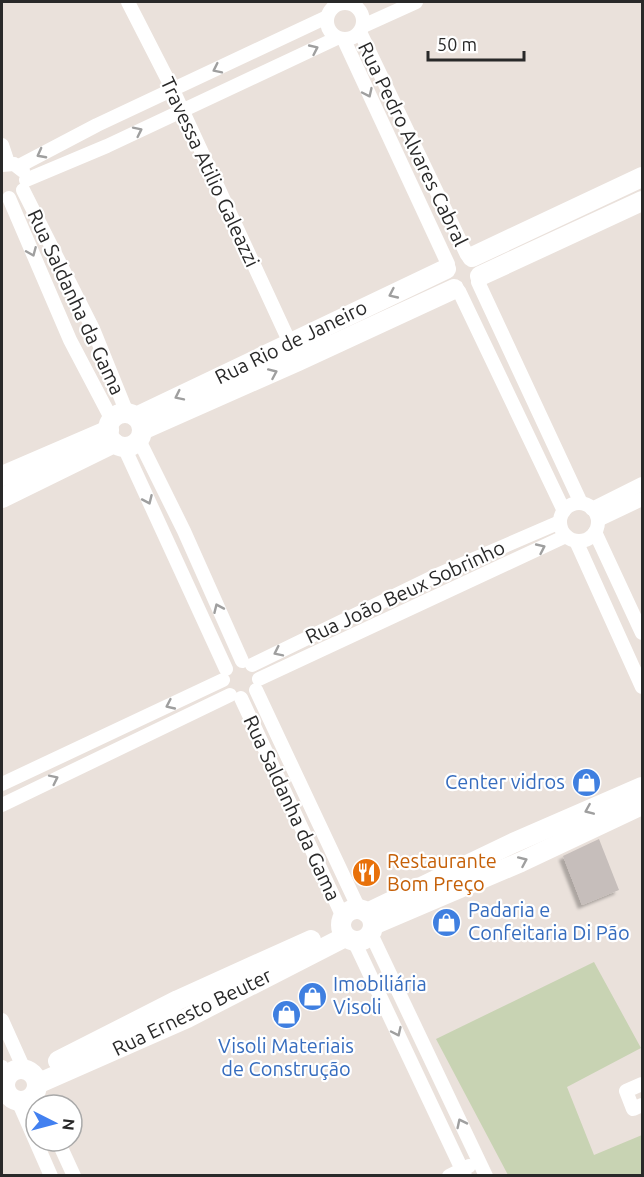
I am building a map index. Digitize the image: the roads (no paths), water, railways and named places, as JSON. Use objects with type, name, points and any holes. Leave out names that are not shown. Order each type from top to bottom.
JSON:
[{"type":"main road","points":[[642,177],[469,256],[456,256],[446,266],[446,280],[457,290],[470,289],[479,279],[642,201]]},
{"type":"main road","points":[[469,256],[479,266],[479,279]]},
{"type":"main road","name":"Rua Rio de Janeiro","points":[[2,498],[311,332],[446,266]]},
{"type":"main road","name":"Rua Rio de Janeiro","points":[[2,477],[320,352],[457,290]]},
{"type":"main road","points":[[311,332],[320,352]]},
{"type":"main road","name":"Rua Ernesto Beuter","points":[[357,925],[513,843],[642,787]]},
{"type":"main road","name":"Rua Ernesto Beuter","points":[[17,1087],[178,1000],[357,925],[521,862],[642,805]]},
{"type":"street","name":"Travessa Atilio Galeazzi","points":[[128,2],[182,111],[290,343]]},
{"type":"street","points":[[2,145],[10,165],[254,51],[336,4],[351,2],[360,11],[364,21],[361,29]]},
{"type":"street","points":[[5,197],[14,197],[25,185],[264,72],[341,39],[350,39],[361,29],[416,2]]},
{"type":"street","points":[[326,10],[328,30],[341,39]]},
{"type":"street","name":"Rua Pedro Alvares Cabral","points":[[361,29],[469,256]]},
{"type":"street","name":"Rua Pedro Alvares Cabral","points":[[341,39],[446,266]]},
{"type":"street","points":[[254,51],[264,72]]},
{"type":"street","points":[[97,125],[107,146]]},
{"type":"street","name":"Rua Saldanha da Gama","points":[[10,165],[25,174],[25,185],[93,329],[126,430],[166,540],[224,675]]},
{"type":"street","name":"Rua Saldanha da Gama","points":[[5,197],[69,340],[126,430],[184,531],[247,663]]},
{"type":"street","points":[[479,279],[591,516],[642,633],[622,643]]},
{"type":"street","points":[[457,290],[571,539],[642,687]]},
{"type":"street","points":[[69,340],[93,329]]},
{"type":"street","points":[[591,516],[642,484]]},
{"type":"street","points":[[591,516],[642,499]]},
{"type":"street","name":"Rua João Beux Sobrinho","points":[[247,663],[562,516],[574,504],[591,516],[587,539],[571,539],[258,684]]},
{"type":"street","points":[[166,540],[184,531]]},
{"type":"street","points":[[2,805],[235,696],[247,697],[258,684],[256,669],[247,663],[230,665],[224,675],[224,686],[235,696]]},
{"type":"street","points":[[2,783],[224,675]]},
{"type":"street","name":"Rua Saldanha da Gama","points":[[258,684],[357,925],[464,1172]]},
{"type":"street","name":"Rua Saldanha da Gama","points":[[235,696],[357,925],[486,1176]]},
{"type":"street","points":[[2,1020],[17,1087],[51,1176]]},
{"type":"street","points":[[642,1084],[626,1091],[633,1109],[642,1106]]},
{"type":"street","points":[[63,1153],[74,1176]]},
{"type":"street","points":[[449,1176],[464,1172],[479,1161]]},
{"type":"place","name":"Center vidros","points":[[586,782]]},
{"type":"place","name":"Restaurante Bom Preço","points":[[366,872]]},
{"type":"place","name":"Padaria e Confeitaria Di Pão","points":[[447,922]]},
{"type":"place","name":"Imobiliária Visoli","points":[[312,996]]},
{"type":"place","name":"Visoli Materiais de Construção","points":[[286,1015]]}]
